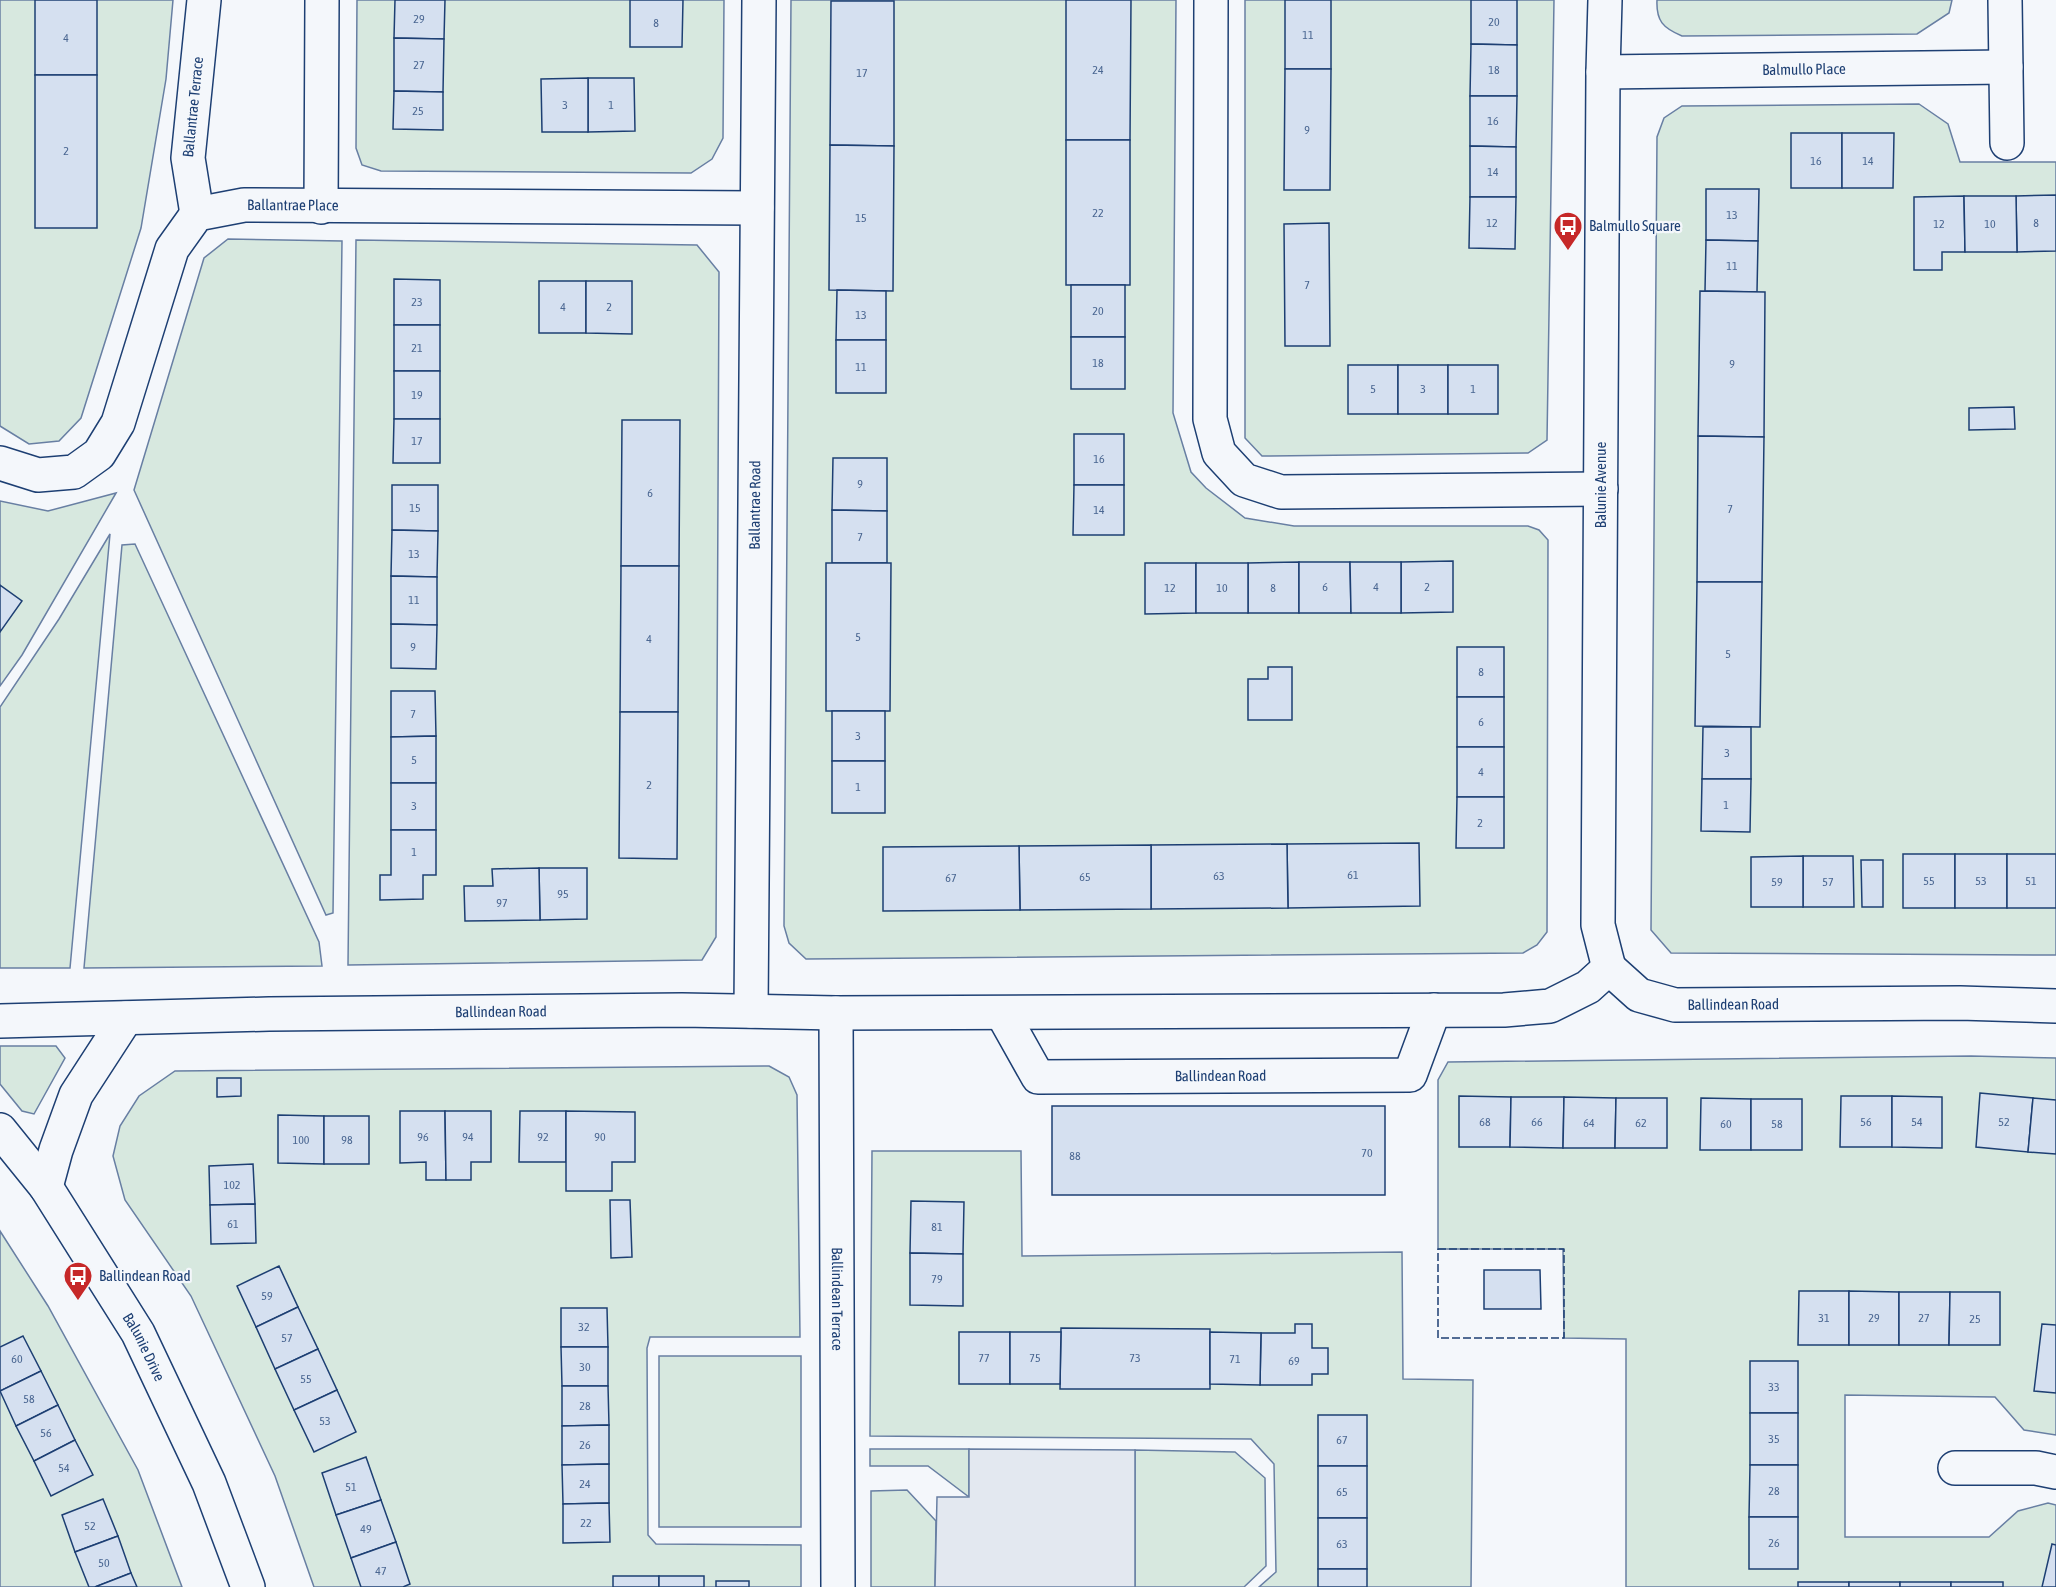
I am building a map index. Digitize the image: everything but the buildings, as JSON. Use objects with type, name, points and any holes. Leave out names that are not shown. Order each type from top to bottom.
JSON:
[{"type":"street","name":"Ballantrae Terrace","points":[[197,214],[188,158],[204,0]]},
{"type":"street","points":[[321,207],[322,0]]},
{"type":"street","name":"Ballantrae Road","points":[[751,1011],[759,0]]},
{"type":"street","points":[[1212,0],[1210,419],[1219,453],[1244,480],[1281,492],[1601,489]]},
{"type":"street","name":"Balunie Avenue","points":[[1605,0],[1598,925],[1609,968]]},
{"type":"street","points":[[2005,0],[2007,143]]},
{"type":"street","name":"Balmullo Place","points":[[1603,72],[2006,68]]},
{"type":"street","name":"Ballantrae Place","points":[[197,214],[244,205],[757,208]]},
{"type":"street","points":[[0,464],[38,476],[74,472],[99,454],[118,423],[172,249],[197,214]]},
{"type":"street","name":"Ballindean Road","points":[[0,1021],[281,1014],[670,1010],[1002,1012],[1504,1010],[1550,1006],[1588,987],[1609,968],[1639,994],[1675,1005],[1960,1003],[2056,1006]]},
{"type":"street","name":"Ballindean Road","points":[[1002,1012],[1038,1077],[1410,1076],[1434,1010]]},
{"type":"street","name":"Ballindean Terrace","points":[[836,1012],[838,1587]]},
{"type":"street","points":[[46,1187],[56,1150],[76,1095],[126,1018]]},
{"type":"street","name":"Balunie Drive","points":[[0,1130],[46,1187],[138,1333],[209,1483],[248,1587]]},
{"type":"street","points":[[1955,1468],[2036,1468],[2056,1472]]},
{"type":"shaded area","points":[[0,0],[173,0],[166,79],[141,228],[81,418],[59,441],[29,444],[0,426]]},
{"type":"shaded area","points":[[357,0],[724,0],[723,138],[712,159],[691,173],[381,171],[362,165],[356,148]]},
{"type":"shaded area","points":[[791,0],[1176,0],[1173,413],[1191,472],[1206,488],[1245,518],[1294,526],[1528,526],[1539,530],[1548,540],[1547,932],[1537,945],[1523,953],[806,959],[789,943],[784,926]]},
{"type":"shaded area","points":[[1245,0],[1554,0],[1547,440],[1528,453],[1262,456],[1245,438]]},
{"type":"shaded area","points":[[1657,0],[1952,0],[1949,13],[1917,34],[1682,36],[1665,27],[1659,19]]},
{"type":"shaded area","points":[[1919,104],[1948,124],[1960,162],[2056,162],[2056,955],[1671,953],[1651,930],[1657,137],[1664,118],[1682,106]]},
{"type":"shaded area","points":[[228,239],[342,241],[333,913],[326,915],[134,490],[204,258]]},
{"type":"shaded area","points":[[356,240],[697,245],[719,272],[716,937],[702,960],[348,965]]},
{"type":"shaded area","points":[[116,493],[22,655],[0,686],[0,501],[48,511]]},
{"type":"shaded area","points":[[110,534],[70,968],[0,968],[0,707],[59,619]]},
{"type":"shaded area","points":[[135,544],[319,942],[322,966],[84,968],[122,545]]},
{"type":"shaded area","points":[[0,1046],[56,1046],[65,1058],[34,1114],[22,1111],[0,1084]]},
{"type":"shaded area","points":[[1971,1056],[2056,1058],[2056,1435],[2024,1430],[1995,1397],[1845,1395],[1845,1537],[1989,1537],[2018,1511],[2048,1503],[2056,1505],[2056,1587],[1626,1587],[1626,1339],[1564,1338],[1563,1249],[1438,1249],[1438,1080],[1448,1062]]},
{"type":"shaded area","points":[[769,1066],[789,1077],[797,1095],[800,1337],[650,1337],[647,1348],[648,1535],[656,1544],[801,1545],[801,1587],[314,1587],[275,1476],[191,1296],[125,1200],[113,1156],[120,1126],[139,1096],[175,1071]]},
{"type":"shaded area","points":[[872,1151],[1021,1151],[1022,1256],[1402,1252],[1403,1379],[1473,1380],[1471,1587],[1259,1587],[1276,1572],[1274,1464],[1251,1439],[870,1436]]},
{"type":"shaded area","points":[[0,1231],[48,1306],[138,1470],[182,1587],[0,1587]]},
{"type":"shaded area","points":[[659,1356],[801,1356],[801,1527],[659,1527]]},
{"type":"shaded area","points":[[870,1449],[969,1449],[969,1497],[928,1466],[870,1466]]},
{"type":"shaded area","points":[[969,1449],[1135,1450],[1135,1587],[935,1587],[937,1497],[969,1497]]},
{"type":"shaded area","points":[[1135,1450],[1235,1452],[1265,1478],[1266,1566],[1244,1587],[1135,1587]]},
{"type":"shaded area","points":[[907,1490],[936,1521],[935,1587],[871,1587],[871,1491]]},
{"type":"fence","points":[[1438,1249],[1564,1249],[1564,1338],[1438,1338],[1438,1249]]},
{"type":"place","name":"Balmullo Square","points":[[1568,252]]},
{"type":"place","name":"Ballindean Road","points":[[78,1302]]}]
